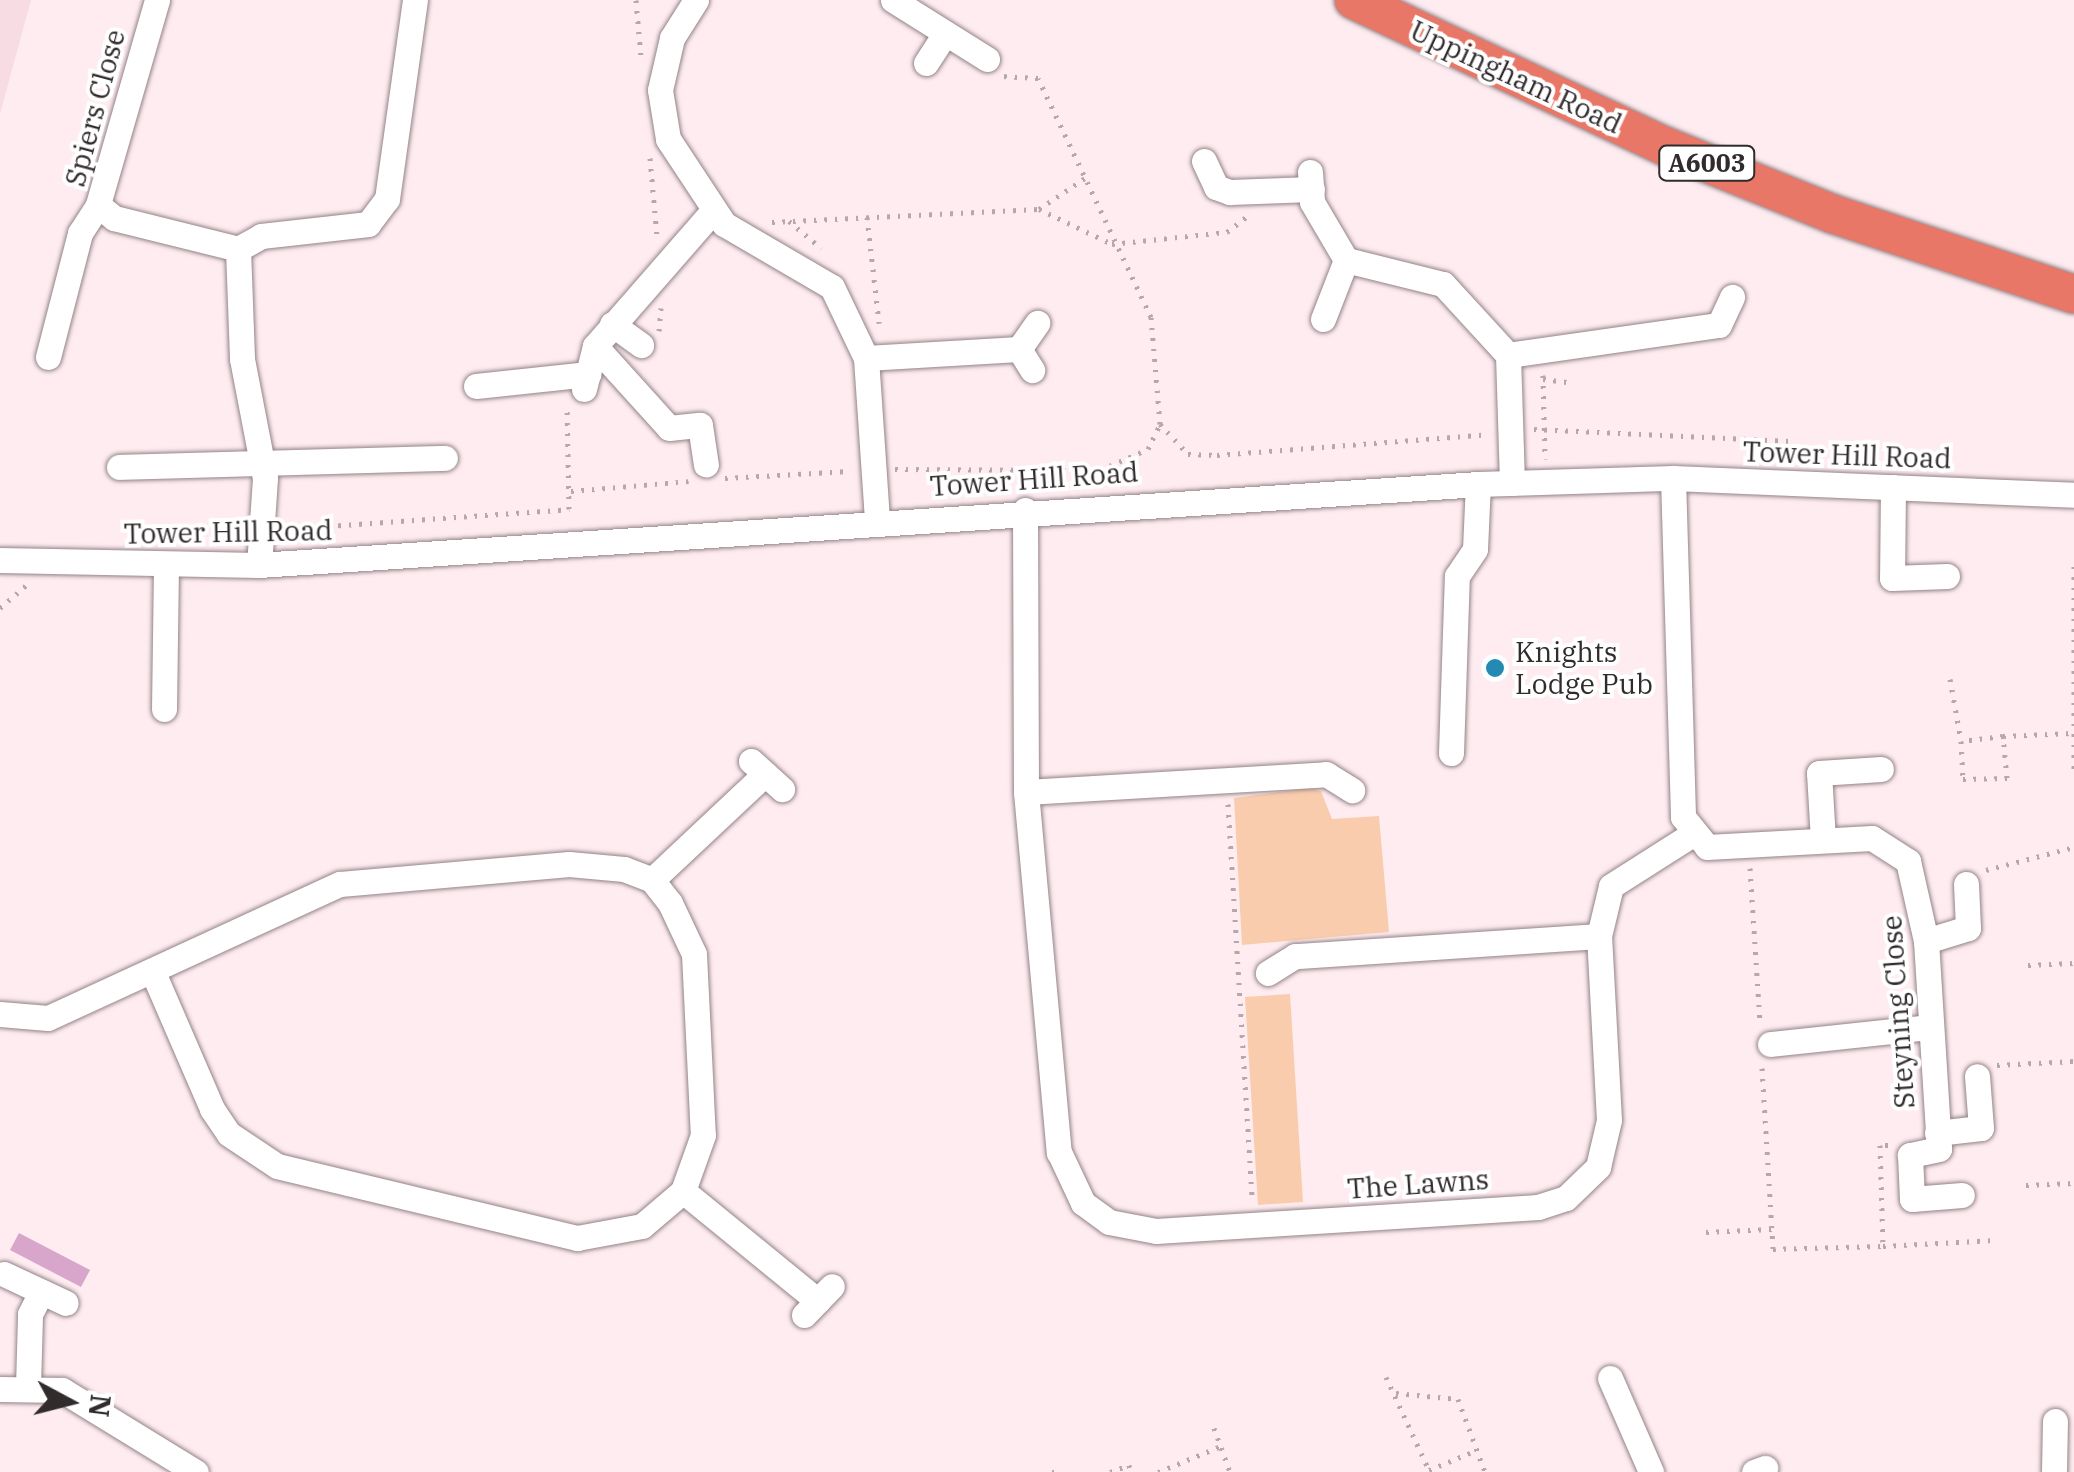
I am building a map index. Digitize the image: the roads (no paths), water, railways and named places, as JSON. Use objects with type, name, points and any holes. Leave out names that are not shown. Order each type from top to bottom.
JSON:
[{"type":"highway","name":"Uppingham Road","points":[[1354,0],[1686,154],[2074,294]]},
{"type":"street","name":"Spiers Close","points":[[157,0],[98,204],[114,218],[238,249]]},
{"type":"street","points":[[258,565],[263,461],[242,359],[238,249],[261,236],[368,224],[388,199],[415,0]]},
{"type":"street","points":[[696,0],[672,38],[660,90],[668,139],[718,218],[832,287],[876,357],[870,470],[877,520]]},
{"type":"street","points":[[893,0],[987,59]]},
{"type":"street","points":[[926,63],[945,34]]},
{"type":"street","points":[[1204,161],[1216,187],[1251,195],[1311,181],[1346,260],[1323,319]]},
{"type":"street","points":[[48,357],[80,233],[98,204]]},
{"type":"street","points":[[476,386],[586,382],[595,346],[612,324],[718,218]]},
{"type":"street","points":[[1346,260],[1444,284],[1508,354],[1512,483]]},
{"type":"street","points":[[1508,354],[1719,325],[1732,298]]},
{"type":"street","points":[[876,357],[1026,359],[1037,322]]},
{"type":"street","points":[[612,324],[641,345]]},
{"type":"street","points":[[595,346],[669,428],[700,425],[706,465]]},
{"type":"street","points":[[119,467],[445,458]]},
{"type":"street","points":[[1673,478],[1683,817],[1692,834]]},
{"type":"street","name":"Tower Hill Road","points":[[0,560],[258,565],[1025,510],[1478,484],[1673,478],[2074,494]]},
{"type":"street","points":[[1451,753],[1457,576],[1474,549],[1478,484]]},
{"type":"street","points":[[1894,488],[1892,578],[1947,576]]},
{"type":"street","name":"The Lawns","points":[[1025,510],[1026,792],[1068,1180],[1083,1203],[1130,1229],[1538,1206],[1584,1184],[1607,1147],[1609,1120],[1599,936],[1611,886],[1692,834]]},
{"type":"street","points":[[164,709],[166,564]]},
{"type":"street","points":[[1823,840],[1819,773],[1881,769]]},
{"type":"street","points":[[1026,792],[1326,774],[1352,790]]},
{"type":"street","points":[[652,880],[766,775]]},
{"type":"street","name":"Steyning Close","points":[[1692,834],[1707,846],[1748,847],[1872,838],[1908,861],[1926,940],[1938,1141]]},
{"type":"street","points":[[0,1014],[48,1018],[155,977],[340,884],[382,876],[569,864],[652,880],[694,954],[704,1135],[684,1192],[642,1226],[577,1238],[276,1166],[229,1134],[212,1109],[155,977]]},
{"type":"street","points":[[1926,940],[1968,928],[1965,878]]},
{"type":"street","points":[[1268,973],[1295,956],[1599,936]]},
{"type":"street","points":[[1764,1050],[1930,1027]]},
{"type":"street","points":[[1962,1195],[1912,1199],[1910,1154],[1981,1128],[1978,1076]]},
{"type":"street","points":[[684,1192],[818,1301]]},
{"type":"street","points":[[4,1274],[66,1304]]},
{"type":"street","points":[[28,1388],[30,1314],[41,1292]]},
{"type":"street","points":[[1610,1378],[1651,1472]]},
{"type":"street","points":[[0,1389],[62,1390],[196,1472]]},
{"type":"street","points":[[2054,1472],[2055,1421]]},
{"type":"place","name":"Knights Lodge Pub","points":[[1495,668]]}]
